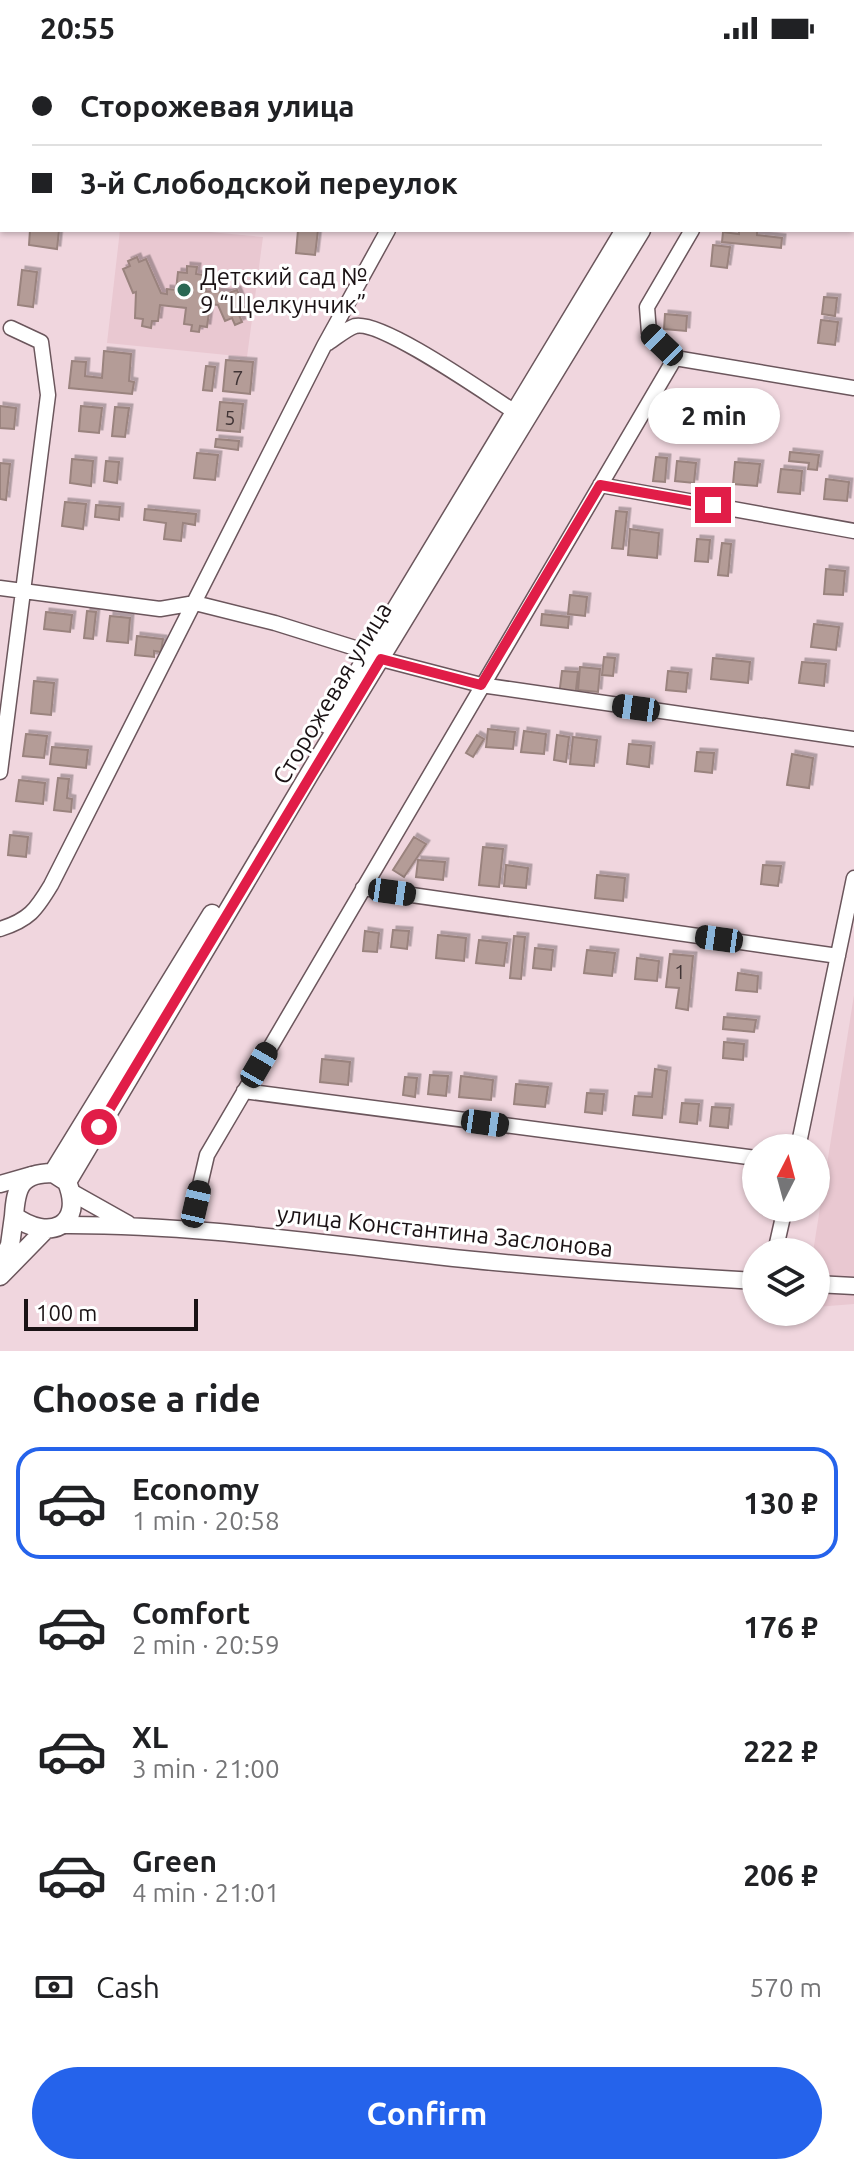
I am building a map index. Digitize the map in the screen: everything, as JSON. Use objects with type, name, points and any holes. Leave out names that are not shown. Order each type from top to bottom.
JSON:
[{"type":"main road","name":"Сторожевая улица","points":[[375,655],[515,412],[624,232]]},
{"type":"main road","name":"Сторожевая улица","points":[[57,1180],[375,655],[640,232]]},
{"type":"main road","points":[[0,1269],[10,1245],[7,1214],[20,1186],[57,1180],[73,1205],[70,1214],[0,1276]]},
{"type":"main road","points":[[7,1214],[34,1229],[52,1228]]},
{"type":"street","points":[[0,929],[34,913],[45,894],[324,346],[387,232]]},
{"type":"street","points":[[691,232],[647,307],[649,333],[675,358],[854,388]]},
{"type":"street","points":[[324,346],[353,326],[377,328],[515,412]]},
{"type":"street","points":[[0,772],[48,395],[41,342],[11,328]]},
{"type":"street","points":[[190,1228],[207,1155],[675,358]]},
{"type":"street","points":[[600,485],[854,531]]},
{"type":"street","points":[[0,588],[160,609],[195,603],[275,623],[481,685],[854,739]]},
{"type":"street","points":[[801,1134],[854,878]]},
{"type":"street","points":[[363,888],[838,956]]},
{"type":"street","points":[[244,1091],[742,1156]]},
{"type":"street","points":[[0,1184],[57,1180],[129,1224]]},
{"type":"street","name":"улица Константина Заслонова","points":[[52,1228],[129,1224],[190,1228],[624,1274],[742,1280]]},
{"type":"street","points":[[830,1285],[854,1286]]},
{"type":"shaded area","name":"Детский сад № 9 “Щелкунчик”","points":[[120,232],[209,232],[263,237],[247,357],[107,343]]},
{"type":"shaded area","points":[[854,995],[854,1304],[830,1306],[830,1238],[815,1238],[818,1222],[830,1222],[830,1145]]},
{"type":"building","points":[[30,232],[59,232],[57,249],[29,245]]},
{"type":"building","points":[[298,232],[318,232],[315,255],[296,253]]},
{"type":"building","points":[[723,232],[757,232],[757,235],[782,238],[781,248],[722,242]]},
{"type":"building","points":[[713,245],[730,247],[727,268],[711,266]]},
{"type":"building","points":[[137,257],[139,262],[146,259],[161,293],[167,294],[167,289],[176,290],[178,272],[187,273],[187,266],[197,267],[196,274],[204,275],[202,287],[206,287],[206,291],[229,293],[237,290],[246,312],[239,315],[242,322],[235,325],[232,318],[225,321],[218,305],[210,304],[207,327],[200,326],[199,332],[191,331],[192,325],[184,324],[186,308],[160,305],[158,321],[152,321],[151,328],[142,326],[143,319],[135,318],[136,292],[133,293],[123,269],[130,266],[128,261]]},
{"type":"building","points":[[22,270],[37,272],[33,307],[18,305]]},
{"type":"building","points":[[824,297],[837,298],[835,316],[822,314]]},
{"type":"building","points":[[665,314],[687,316],[686,331],[664,329]]},
{"type":"building","points":[[821,320],[838,322],[835,345],[818,343]]},
{"type":"building","points":[[104,351],[131,354],[129,381],[134,382],[132,394],[69,388],[72,361],[86,362],[85,376],[102,378]]},
{"type":"building","points":[[226,360],[253,362],[250,394],[223,391]]},
{"type":"building","points":[[206,366],[215,367],[212,391],[203,390]]},
{"type":"building","points":[[220,402],[243,404],[240,432],[217,430]]},
{"type":"building","points":[[0,406],[16,408],[14,429],[0,428]]},
{"type":"building","points":[[81,406],[102,408],[99,433],[79,431]]},
{"type":"building","points":[[115,407],[129,408],[125,437],[112,436]]},
{"type":"building","points":[[216,439],[239,441],[238,450],[215,447]]},
{"type":"building","points":[[790,452],[819,455],[817,470],[808,469],[809,463],[789,461]]},
{"type":"building","points":[[197,453],[218,455],[215,480],[194,478]]},
{"type":"building","points":[[656,457],[667,458],[665,482],[653,481]]},
{"type":"building","points":[[72,459],[93,461],[91,486],[70,483]]},
{"type":"building","points":[[106,461],[119,462],[117,483],[104,481]]},
{"type":"building","points":[[677,461],[696,463],[694,483],[675,481]]},
{"type":"building","points":[[735,462],[760,464],[757,486],[733,484]]},
{"type":"building","points":[[0,463],[10,464],[6,500],[0,499]]},
{"type":"building","points":[[781,469],[802,471],[800,494],[778,492]]},
{"type":"building","points":[[826,479],[849,482],[847,501],[824,499]]},
{"type":"building","points":[[65,502],[86,504],[83,529],[62,526]]},
{"type":"building","points":[[96,505],[120,507],[119,520],[95,517]]},
{"type":"building","points":[[145,509],[196,514],[195,525],[183,523],[181,541],[164,539],[166,523],[144,520]]},
{"type":"building","points":[[616,511],[627,512],[623,549],[612,548]]},
{"type":"building","points":[[630,529],[659,533],[657,558],[628,555]]},
{"type":"building","points":[[697,539],[710,540],[708,562],[695,561]]},
{"type":"building","points":[[722,543],[731,544],[728,576],[718,575]]},
{"type":"building","points":[[826,569],[845,571],[843,595],[824,594]]},
{"type":"building","points":[[570,595],[587,597],[585,616],[568,614]]},
{"type":"building","points":[[87,611],[96,612],[93,639],[84,638]]},
{"type":"building","points":[[46,612],[72,615],[70,632],[44,629]]},
{"type":"building","points":[[542,614],[569,617],[568,628],[541,625]]},
{"type":"building","points":[[110,616],[130,618],[128,643],[107,641]]},
{"type":"building","points":[[814,624],[839,627],[836,650],[811,647]]},
{"type":"building","points":[[137,636],[163,639],[161,652],[154,651],[154,657],[135,655]]},
{"type":"building","points":[[604,657],[615,658],[613,676],[602,675]]},
{"type":"building","points":[[713,658],[750,662],[748,683],[711,679]]},
{"type":"building","points":[[802,662],[826,664],[824,686],[799,683]]},
{"type":"building","points":[[580,667],[600,669],[598,692],[578,690]]},
{"type":"building","points":[[562,671],[578,672],[575,698],[559,696]]},
{"type":"building","points":[[668,671],[688,673],[686,692],[666,690]]},
{"type":"building","points":[[34,681],[54,683],[51,715],[31,713]]},
{"type":"building","points":[[488,729],[515,732],[513,749],[486,747]]},
{"type":"building","points":[[524,731],[546,734],[544,754],[521,752]]},
{"type":"building","points":[[26,734],[47,736],[44,758],[23,756]]},
{"type":"building","points":[[477,735],[484,739],[473,757],[466,753]]},
{"type":"building","points":[[557,735],[569,737],[566,762],[554,760]]},
{"type":"building","points":[[573,737],[597,740],[594,766],[570,764]]},
{"type":"building","points":[[629,744],[651,746],[649,767],[627,764]]},
{"type":"building","points":[[52,747],[88,750],[86,768],[50,764]]},
{"type":"building","points":[[697,752],[714,753],[712,773],[695,771]]},
{"type":"building","points":[[792,754],[813,758],[809,788],[787,785]]},
{"type":"building","points":[[58,778],[69,779],[67,798],[72,799],[71,812],[54,810]]},
{"type":"building","points":[[19,780],[45,783],[43,804],[16,801]]},
{"type":"building","points":[[10,835],[28,837],[26,857],[8,855]]},
{"type":"building","points":[[414,837],[426,844],[404,877],[393,870]]},
{"type":"building","points":[[483,847],[503,849],[499,887],[479,885]]},
{"type":"building","points":[[418,860],[445,862],[443,880],[416,877]]},
{"type":"building","points":[[506,865],[528,868],[526,888],[504,886]]},
{"type":"building","points":[[763,865],[781,866],[778,886],[761,884]]},
{"type":"building","points":[[597,875],[625,878],[623,901],[595,898]]},
{"type":"building","points":[[393,930],[409,931],[407,949],[391,947]]},
{"type":"building","points":[[365,931],[379,933],[377,952],[363,951]]},
{"type":"building","points":[[438,935],[466,938],[464,961],[436,958]]},
{"type":"building","points":[[514,936],[525,937],[521,979],[510,978]]},
{"type":"building","points":[[479,940],[507,943],[504,966],[476,963]]},
{"type":"building","points":[[535,948],[553,950],[551,970],[533,968]]},
{"type":"building","points":[[587,950],[615,953],[612,976],[584,973]]},
{"type":"building","points":[[670,954],[693,956],[688,1010],[676,1008],[679,988],[666,987]]},
{"type":"building","points":[[637,958],[659,961],[657,981],[635,979]]},
{"type":"building","points":[[738,973],[758,976],[757,992],[736,990]]},
{"type":"building","points":[[724,1017],[756,1020],[754,1032],[723,1029]]},
{"type":"building","points":[[724,1042],[744,1044],[743,1060],[723,1058]]},
{"type":"building","points":[[322,1059],[350,1062],[348,1085],[320,1082]]},
{"type":"building","points":[[655,1069],[667,1071],[662,1118],[633,1115],[635,1096],[652,1097]]},
{"type":"building","points":[[430,1075],[448,1076],[446,1096],[428,1094]]},
{"type":"building","points":[[461,1076],[493,1080],[491,1100],[459,1097]]},
{"type":"building","points":[[405,1077],[417,1078],[415,1097],[403,1095]]},
{"type":"building","points":[[516,1084],[548,1087],[545,1107],[514,1104]]},
{"type":"building","points":[[587,1093],[604,1094],[602,1114],[585,1112]]},
{"type":"building","points":[[682,1103],[699,1104],[697,1124],[680,1122]]},
{"type":"building","points":[[712,1107],[730,1108],[728,1128],[710,1126]]},
{"type":"place","name":"Детский сад № 9 “Щелкунчик”","points":[[184,290]]},
{"type":"route","points":[[99,1127],[381,659],[481,685],[600,485],[713,505]]}]
